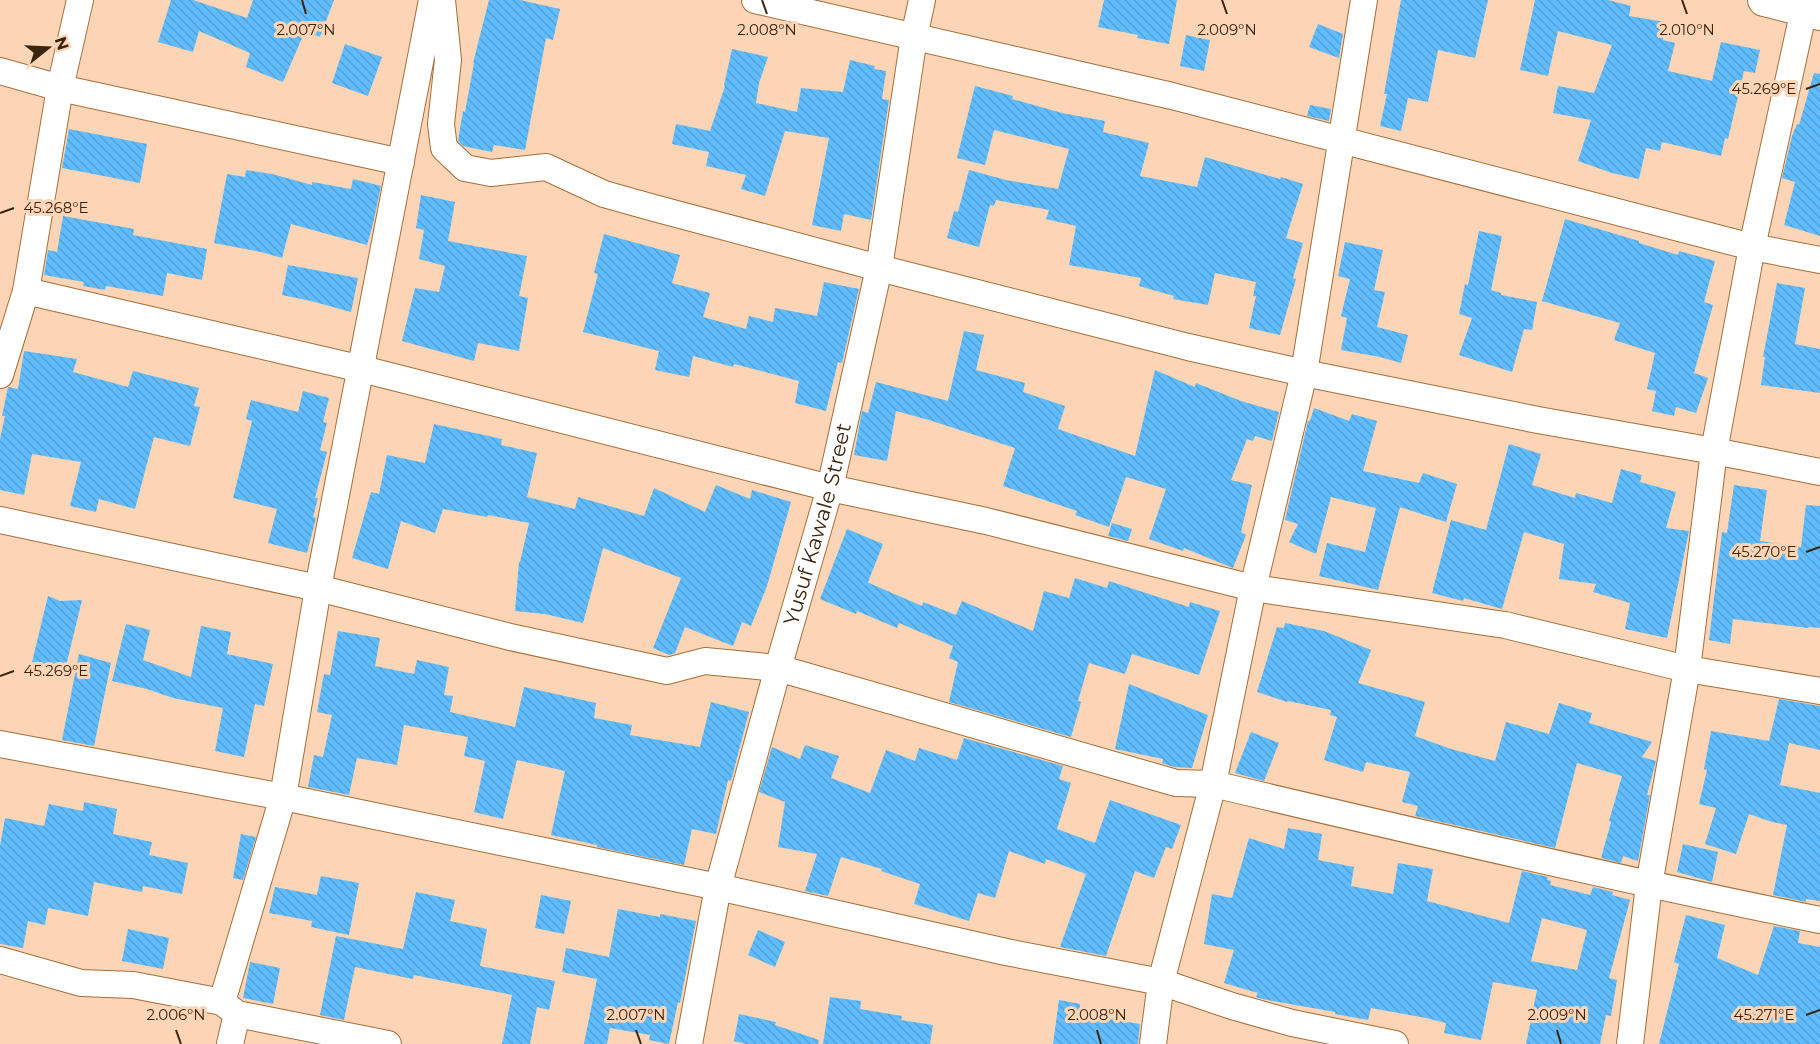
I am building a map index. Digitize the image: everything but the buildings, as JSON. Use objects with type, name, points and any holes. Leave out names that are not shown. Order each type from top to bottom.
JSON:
[{"type":"street","points":[[0,375],[26,291],[60,88],[80,0]]},
{"type":"street","points":[[230,1044],[229,1008],[283,797],[318,588],[432,0]]},
{"type":"street","points":[[442,0],[448,60],[441,124],[444,148],[465,168],[491,172],[546,167],[604,194],[879,268],[1188,347],[1538,420],[1820,472]]},
{"type":"street","points":[[755,0],[1172,96],[1752,247],[1820,260]]},
{"type":"street","name":"Yusuf Kawale Street","points":[[689,1044],[718,887],[830,488],[879,268],[914,37],[922,0]]},
{"type":"street","points":[[1153,1044],[1161,982],[1213,784],[1253,588],[1304,373],[1364,0]]},
{"type":"street","points":[[1630,1044],[1649,885],[1687,669],[1714,451],[1752,247],[1810,8],[1764,0]]},
{"type":"street","points":[[0,70],[60,88],[401,162]]},
{"type":"street","points":[[26,291],[362,369],[830,488],[986,521],[1253,588],[1505,625],[1687,669],[1820,691]]},
{"type":"street","points":[[0,520],[318,588],[510,637],[666,671],[705,661],[778,668],[1176,783],[1213,784],[1465,844],[1820,920]]},
{"type":"street","points":[[0,744],[283,797],[718,887],[1006,952],[1161,982],[1292,1023],[1395,1044]]},
{"type":"street","points":[[0,960],[81,983],[133,985],[388,1044]]}]
